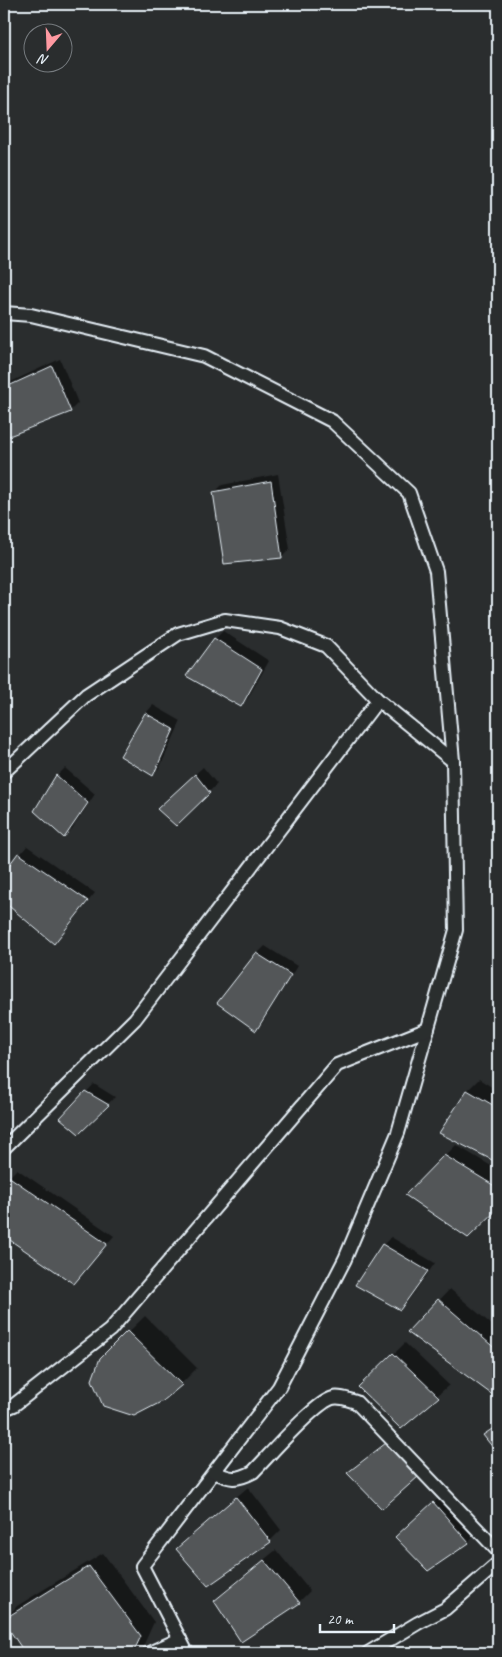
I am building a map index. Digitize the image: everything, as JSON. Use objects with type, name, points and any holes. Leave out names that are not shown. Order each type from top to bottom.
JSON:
[{"type":"lane","points":[[4,313],[30,315],[204,356],[332,421],[409,493],[436,571],[453,761],[456,930],[398,1132],[345,1259],[279,1387],[142,1566],[187,1653]]},
{"type":"lane","points":[[4,772],[86,695],[178,634],[224,620],[280,628],[326,646],[378,700],[453,761]]},
{"type":"lane","points":[[4,1148],[136,1019],[378,700]]},
{"type":"lane","points":[[4,1409],[14,1405],[110,1330],[337,1065],[428,1029]]},
{"type":"lane","points":[[214,1472],[230,1479],[242,1478],[253,1472],[317,1405],[333,1398],[344,1398],[356,1402],[498,1551]]},
{"type":"lane","points":[[368,1653],[418,1623],[445,1610],[498,1564]]},
{"type":"lane","points":[[149,1653],[180,1639]]},
{"type":"building","points":[[52,366],[71,412],[4,438],[4,388]]},
{"type":"building","points":[[271,481],[282,558],[224,564],[213,492]]},
{"type":"building","points":[[214,638],[262,669],[241,707],[186,676]]},
{"type":"building","points":[[145,713],[174,729],[153,776],[120,756]]},
{"type":"building","points":[[195,774],[210,793],[176,826],[157,809]]},
{"type":"building","points":[[56,775],[88,803],[64,838],[34,811]]},
{"type":"building","points":[[18,853],[88,901],[54,944],[4,902],[4,872]]},
{"type":"building","points":[[256,953],[291,975],[256,1031],[217,1003]]},
{"type":"building","points":[[467,1090],[498,1108],[498,1163],[439,1133]]},
{"type":"building","points":[[85,1091],[109,1105],[79,1134],[60,1118]]},
{"type":"building","points":[[444,1155],[498,1188],[498,1209],[468,1238],[405,1195]]},
{"type":"building","points":[[8,1176],[107,1244],[74,1284],[4,1236],[4,1183]]},
{"type":"building","points":[[382,1244],[428,1271],[400,1310],[355,1285]]},
{"type":"building","points":[[438,1299],[498,1351],[498,1399],[407,1332]]},
{"type":"building","points":[[127,1331],[182,1385],[163,1401],[134,1416],[103,1406],[92,1380],[100,1358]]},
{"type":"building","points":[[393,1353],[439,1397],[401,1429],[358,1387]]},
{"type":"building","points":[[498,1425],[498,1454],[483,1435]]},
{"type":"building","points":[[386,1443],[419,1476],[382,1509],[347,1473]]},
{"type":"building","points":[[236,1497],[271,1542],[208,1586],[176,1549]]},
{"type":"building","points":[[433,1502],[469,1543],[428,1571],[395,1537]]},
{"type":"building","points":[[264,1560],[300,1603],[241,1642],[214,1601]]},
{"type":"building","points":[[89,1566],[141,1636],[133,1653],[25,1653],[4,1622],[4,1619]]}]
